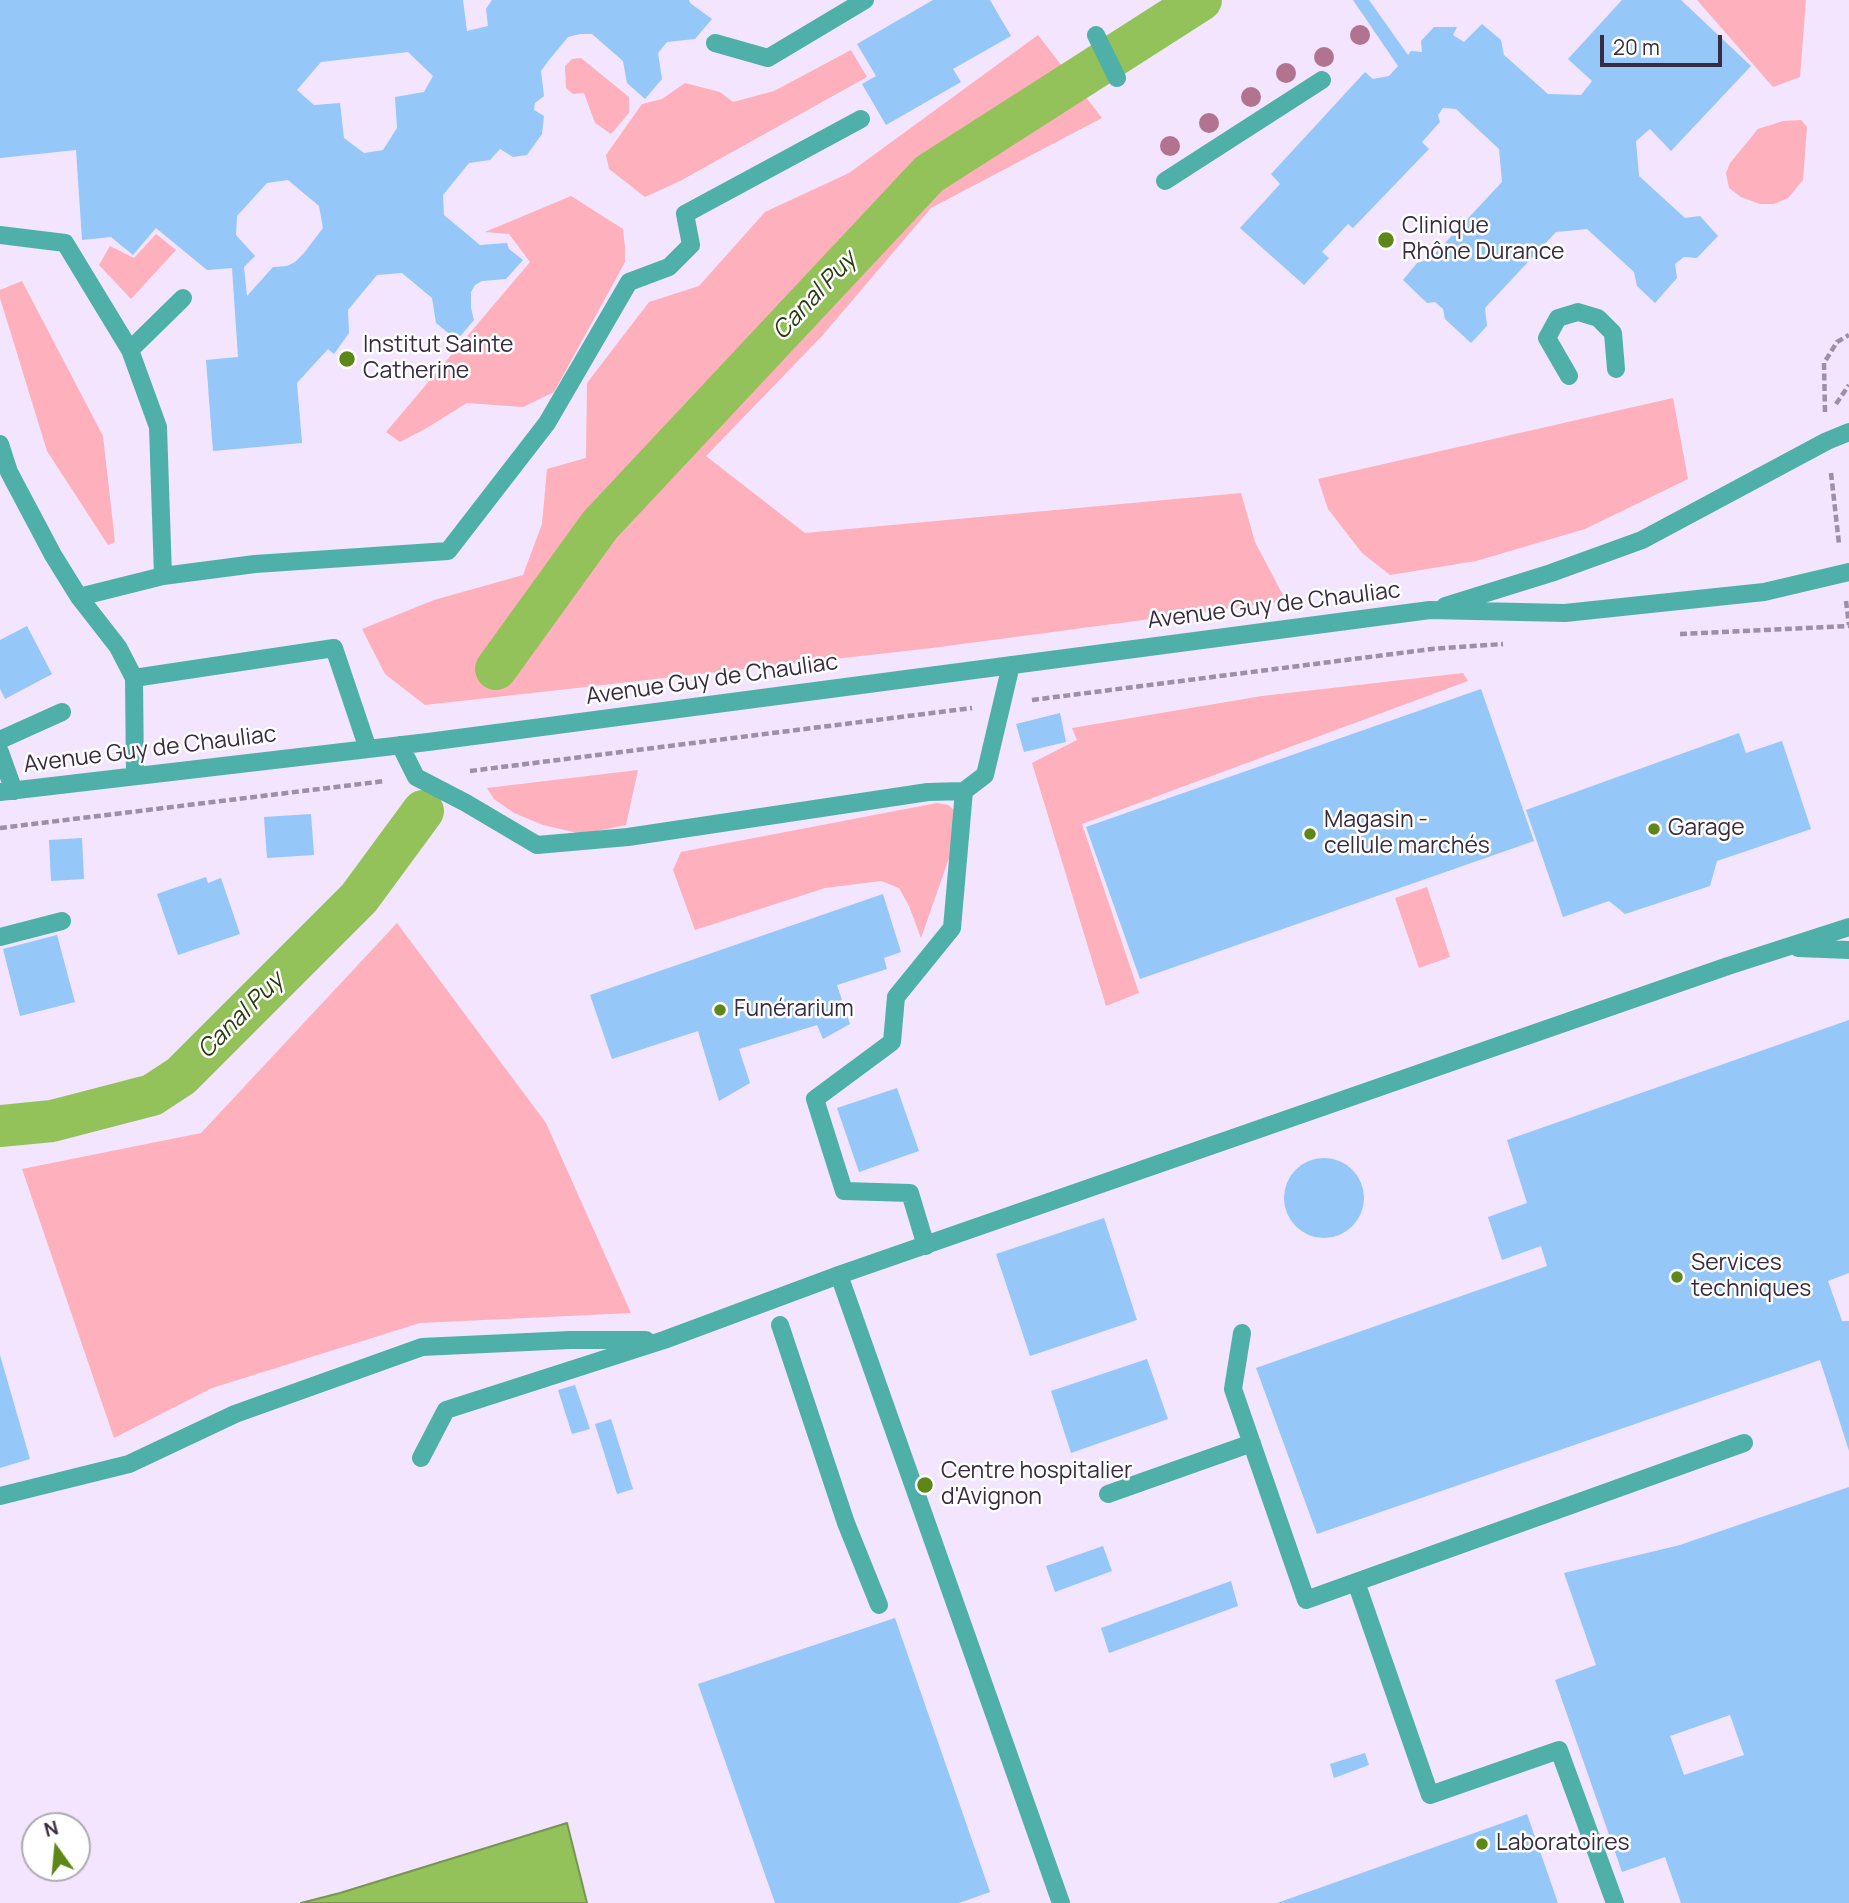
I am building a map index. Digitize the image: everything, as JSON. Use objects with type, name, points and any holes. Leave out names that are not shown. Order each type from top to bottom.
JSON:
[{"type":"street","points":[[715,43],[768,58],[865,0]]},
{"type":"street","points":[[1096,35],[1117,78]]},
{"type":"street","points":[[1166,181],[1322,80]]},
{"type":"street","points":[[79,597],[163,576],[255,564],[448,551],[547,423],[629,282],[669,267],[691,245],[685,214],[861,120]]},
{"type":"street","points":[[0,236],[65,243],[130,350],[158,427],[163,576]]},
{"type":"street","points":[[130,350],[183,298]]},
{"type":"street","points":[[1569,376],[1546,338],[1558,318],[1578,312],[1598,318],[1613,333],[1616,369]]},
{"type":"street","name":"Avenue Guy de Chauliac","points":[[1430,611],[1551,573],[1642,540],[1849,432]]},
{"type":"street","points":[[0,444],[9,472],[53,555],[79,597],[118,647],[134,678],[135,776]]},
{"type":"street","name":"Avenue Guy de Chauliac","points":[[7,792],[428,743],[1430,611],[1565,613],[1764,592],[1846,573]]},
{"type":"street","points":[[134,678],[334,648],[368,749]]},
{"type":"street","points":[[400,745],[416,777],[537,845],[628,837],[928,792],[964,791],[985,775],[1011,665]]},
{"type":"street","points":[[0,740],[62,712]]},
{"type":"street","points":[[0,752],[7,792]]},
{"type":"street","points":[[926,1246],[910,1194],[844,1191],[815,1099],[892,1042],[896,997],[952,928],[964,791]]},
{"type":"street","points":[[0,937],[62,921]]},
{"type":"street","points":[[421,1458],[446,1410],[664,1340],[839,1275],[1849,927]]},
{"type":"street","points":[[1788,947],[1849,950]]},
{"type":"street","points":[[839,1275],[1061,1903]]},
{"type":"street","points":[[780,1325],[846,1523],[879,1605]]},
{"type":"street","points":[[1242,1333],[1233,1389],[1307,1600],[1744,1443]]},
{"type":"street","points":[[0,1496],[129,1464],[235,1414],[422,1347],[570,1340],[664,1340]]},
{"type":"street","points":[[1108,1494],[1252,1443]]},
{"type":"street","points":[[1356,1582],[1430,1795],[1559,1750],[1615,1903]]},
{"type":"path","points":[[1667,635],[1849,625],[1846,573],[1827,442],[1824,363],[1837,342],[1849,335]]},
{"type":"path","points":[[0,828],[1432,649],[1515,644]]},
{"type":"shaded area","points":[[1697,0],[1806,0],[1800,77],[1773,87]]},
{"type":"shaded area","points":[[1038,35],[1102,118],[931,208],[822,336],[706,456],[805,533],[1241,493],[1255,542],[1286,601],[932,648],[425,705],[385,674],[362,629],[434,600],[523,575],[542,524],[547,469],[586,458],[587,383],[649,302],[699,286],[765,212],[849,173]]},
{"type":"shaded area","points":[[851,50],[867,77],[680,181],[645,197],[609,169],[606,155],[642,104],[662,99],[685,83],[720,92],[733,102],[774,91]]},
{"type":"shaded area","points":[[581,58],[629,97],[629,113],[611,134],[595,123],[584,93],[573,94],[566,88],[565,66],[572,59]]},
{"type":"shaded area","points":[[1801,120],[1807,127],[1803,180],[1788,198],[1774,204],[1760,204],[1741,197],[1729,188],[1726,173],[1730,163],[1758,129],[1783,121]]},
{"type":"shaded area","points":[[571,196],[623,229],[625,262],[554,392],[523,407],[467,403],[400,442],[386,432],[530,262],[509,234],[485,232]]},
{"type":"shaded area","points":[[156,234],[176,250],[131,299],[99,265],[110,246],[134,258]]},
{"type":"shaded area","points":[[22,281],[103,436],[115,542],[108,545],[47,451],[0,298],[0,290]]},
{"type":"shaded area","points":[[1673,398],[1688,479],[1585,529],[1476,561],[1390,575],[1362,553],[1328,509],[1318,479]]},
{"type":"shaded area","points":[[1463,673],[1468,681],[1082,824],[1139,993],[1106,1006],[1032,763],[1077,740],[1072,728],[1262,696]]},
{"type":"shaded area","points":[[638,770],[626,825],[582,834],[543,825],[514,813],[494,799],[487,788]]},
{"type":"shaded area","points":[[937,803],[948,805],[958,813],[955,841],[921,938],[899,888],[881,881],[825,888],[695,930],[673,870],[681,852]]},
{"type":"shaded area","points":[[1427,887],[1450,957],[1419,968],[1395,898]]},
{"type":"shaded area","points":[[397,923],[546,1123],[631,1313],[420,1323],[212,1388],[114,1438],[22,1169],[201,1133]]},
{"type":"shaded area","points":[[567,1823],[587,1903],[301,1903],[340,1893]]},
{"type":"building","points":[[0,0],[463,0],[467,31],[488,26],[486,9],[492,0],[689,0],[712,19],[695,39],[667,42],[658,53],[662,79],[645,99],[627,83],[623,61],[592,34],[568,37],[541,71],[544,96],[535,103],[534,110],[544,116],[542,134],[527,155],[513,157],[500,149],[490,160],[469,163],[443,195],[444,215],[480,245],[507,243],[509,249],[523,260],[506,279],[482,281],[475,285],[471,292],[474,320],[457,340],[436,323],[432,298],[402,273],[377,275],[348,310],[349,333],[334,354],[328,349],[297,383],[302,443],[213,451],[206,360],[238,357],[232,268],[207,270],[156,228],[133,255],[111,237],[82,240],[76,150],[0,158]],"holes":[[[408,52],[433,76],[424,92],[395,97],[397,128],[383,150],[364,153],[344,138],[340,103],[314,105],[297,90],[321,62]],[[288,180],[319,206],[323,228],[295,262],[287,266],[273,267],[247,296],[244,267],[255,256],[236,235],[237,216],[267,183]]]},
{"type":"building","points":[[933,0],[990,0],[1011,36],[953,69],[961,82],[886,125],[862,84],[876,76],[857,44]]},
{"type":"building","points":[[1353,0],[1369,0],[1408,55],[1411,51],[1422,52],[1421,41],[1434,27],[1457,27],[1453,35],[1464,42],[1482,24],[1501,40],[1504,55],[1548,94],[1581,95],[1592,81],[1568,59],[1622,0],[1681,0],[1751,66],[1671,151],[1650,129],[1636,141],[1639,176],[1685,218],[1700,216],[1718,236],[1697,258],[1684,257],[1675,264],[1677,278],[1655,303],[1637,286],[1634,272],[1587,229],[1556,232],[1485,308],[1487,326],[1471,343],[1445,319],[1443,309],[1435,302],[1427,303],[1403,280],[1417,263],[1430,259],[1502,182],[1499,149],[1456,109],[1443,108],[1438,115],[1440,122],[1422,142],[1429,149],[1353,228],[1348,224],[1322,252],[1329,258],[1304,285],[1240,228],[1280,184],[1271,174],[1365,72],[1373,79],[1389,76],[1398,66]]},
{"type":"building","points":[[27,626],[52,674],[5,699],[0,689],[0,640]]},
{"type":"building","name":"Magasin - cellule marchés","points":[[1481,689],[1534,841],[1140,979],[1086,827]]},
{"type":"building","points":[[1060,713],[1066,742],[1024,752],[1016,724]]},
{"type":"building","name":"Garage","points":[[1739,733],[1746,753],[1782,741],[1811,829],[1717,861],[1710,886],[1625,914],[1609,901],[1563,917],[1526,810]]},
{"type":"building","points":[[311,814],[314,855],[267,858],[264,817]]},
{"type":"building","points":[[82,838],[84,879],[51,881],[49,840]]},
{"type":"building","points":[[206,877],[208,883],[221,878],[240,934],[178,955],[157,894]]},
{"type":"building","name":"Funérarium","points":[[883,894],[901,952],[884,958],[887,969],[837,985],[850,1024],[823,1039],[817,1025],[739,1049],[750,1083],[719,1101],[698,1031],[612,1059],[590,995]]},
{"type":"building","points":[[57,935],[75,1002],[20,1016],[3,949]]},
{"type":"building","name":"Services techniques","points":[[1849,1020],[1849,1273],[1828,1281],[1842,1321],[1849,1321],[1849,1451],[1820,1360],[1317,1534],[1256,1368],[1547,1266],[1541,1246],[1502,1260],[1488,1217],[1527,1203],[1507,1140]]},
{"type":"building","points":[[897,1088],[919,1151],[859,1172],[837,1108]]},
{"type":"building","points":[[1324,1158],[1339,1161],[1352,1170],[1361,1183],[1364,1198],[1361,1213],[1352,1226],[1339,1235],[1324,1238],[1309,1235],[1296,1226],[1287,1213],[1284,1198],[1287,1183],[1296,1170],[1309,1161]]},
{"type":"building","points":[[1104,1218],[1137,1320],[1030,1356],[996,1254]]},
{"type":"building","points":[[0,1355],[30,1459],[0,1468]]},
{"type":"building","points":[[1147,1359],[1168,1419],[1071,1453],[1051,1391]]},
{"type":"building","points":[[575,1385],[590,1429],[572,1434],[558,1390]]},
{"type":"building","points":[[611,1419],[633,1489],[617,1494],[595,1424]]},
{"type":"building","points":[[1849,1487],[1849,1903],[1681,1903],[1665,1857],[1622,1872],[1555,1680],[1596,1665],[1564,1573],[1680,1545]],"holes":[[[1730,1715],[1744,1755],[1684,1775],[1670,1736]]]},
{"type":"building","points":[[1103,1546],[1112,1571],[1055,1592],[1046,1566]]},
{"type":"building","points":[[1231,1581],[1238,1606],[1109,1653],[1101,1628]]},
{"type":"building","points":[[895,1618],[990,1892],[959,1903],[775,1903],[698,1684]]},
{"type":"building","points":[[1365,1753],[1369,1765],[1334,1778],[1330,1764]]},
{"type":"building","name":"Laboratoires","points":[[1527,1814],[1558,1903],[1277,1903],[1511,1820]]},
{"type":"waterway","name":"Canal Puy","points":[[496,669],[600,525],[929,174],[1201,0]]},
{"type":"waterway","name":"Canal Puy","points":[[0,1126],[52,1121],[152,1095],[181,1076],[359,898],[423,811]]},
{"type":"place","name":"Clinique Rhône Durance","points":[[1386,240]]},
{"type":"place","name":"Institut Sainte Catherine","points":[[347,359]]},
{"type":"place","name":"Garage","points":[[1654,829]]},
{"type":"place","name":"Magasin - cellule marchés","points":[[1310,834]]},
{"type":"place","name":"Funérarium","points":[[720,1010]]},
{"type":"place","name":"Services techniques","points":[[1677,1277]]},
{"type":"place","name":"Centre hospitalier d'Avignon","points":[[925,1485]]},
{"type":"place","name":"Laboratoires","points":[[1482,1844]]}]
